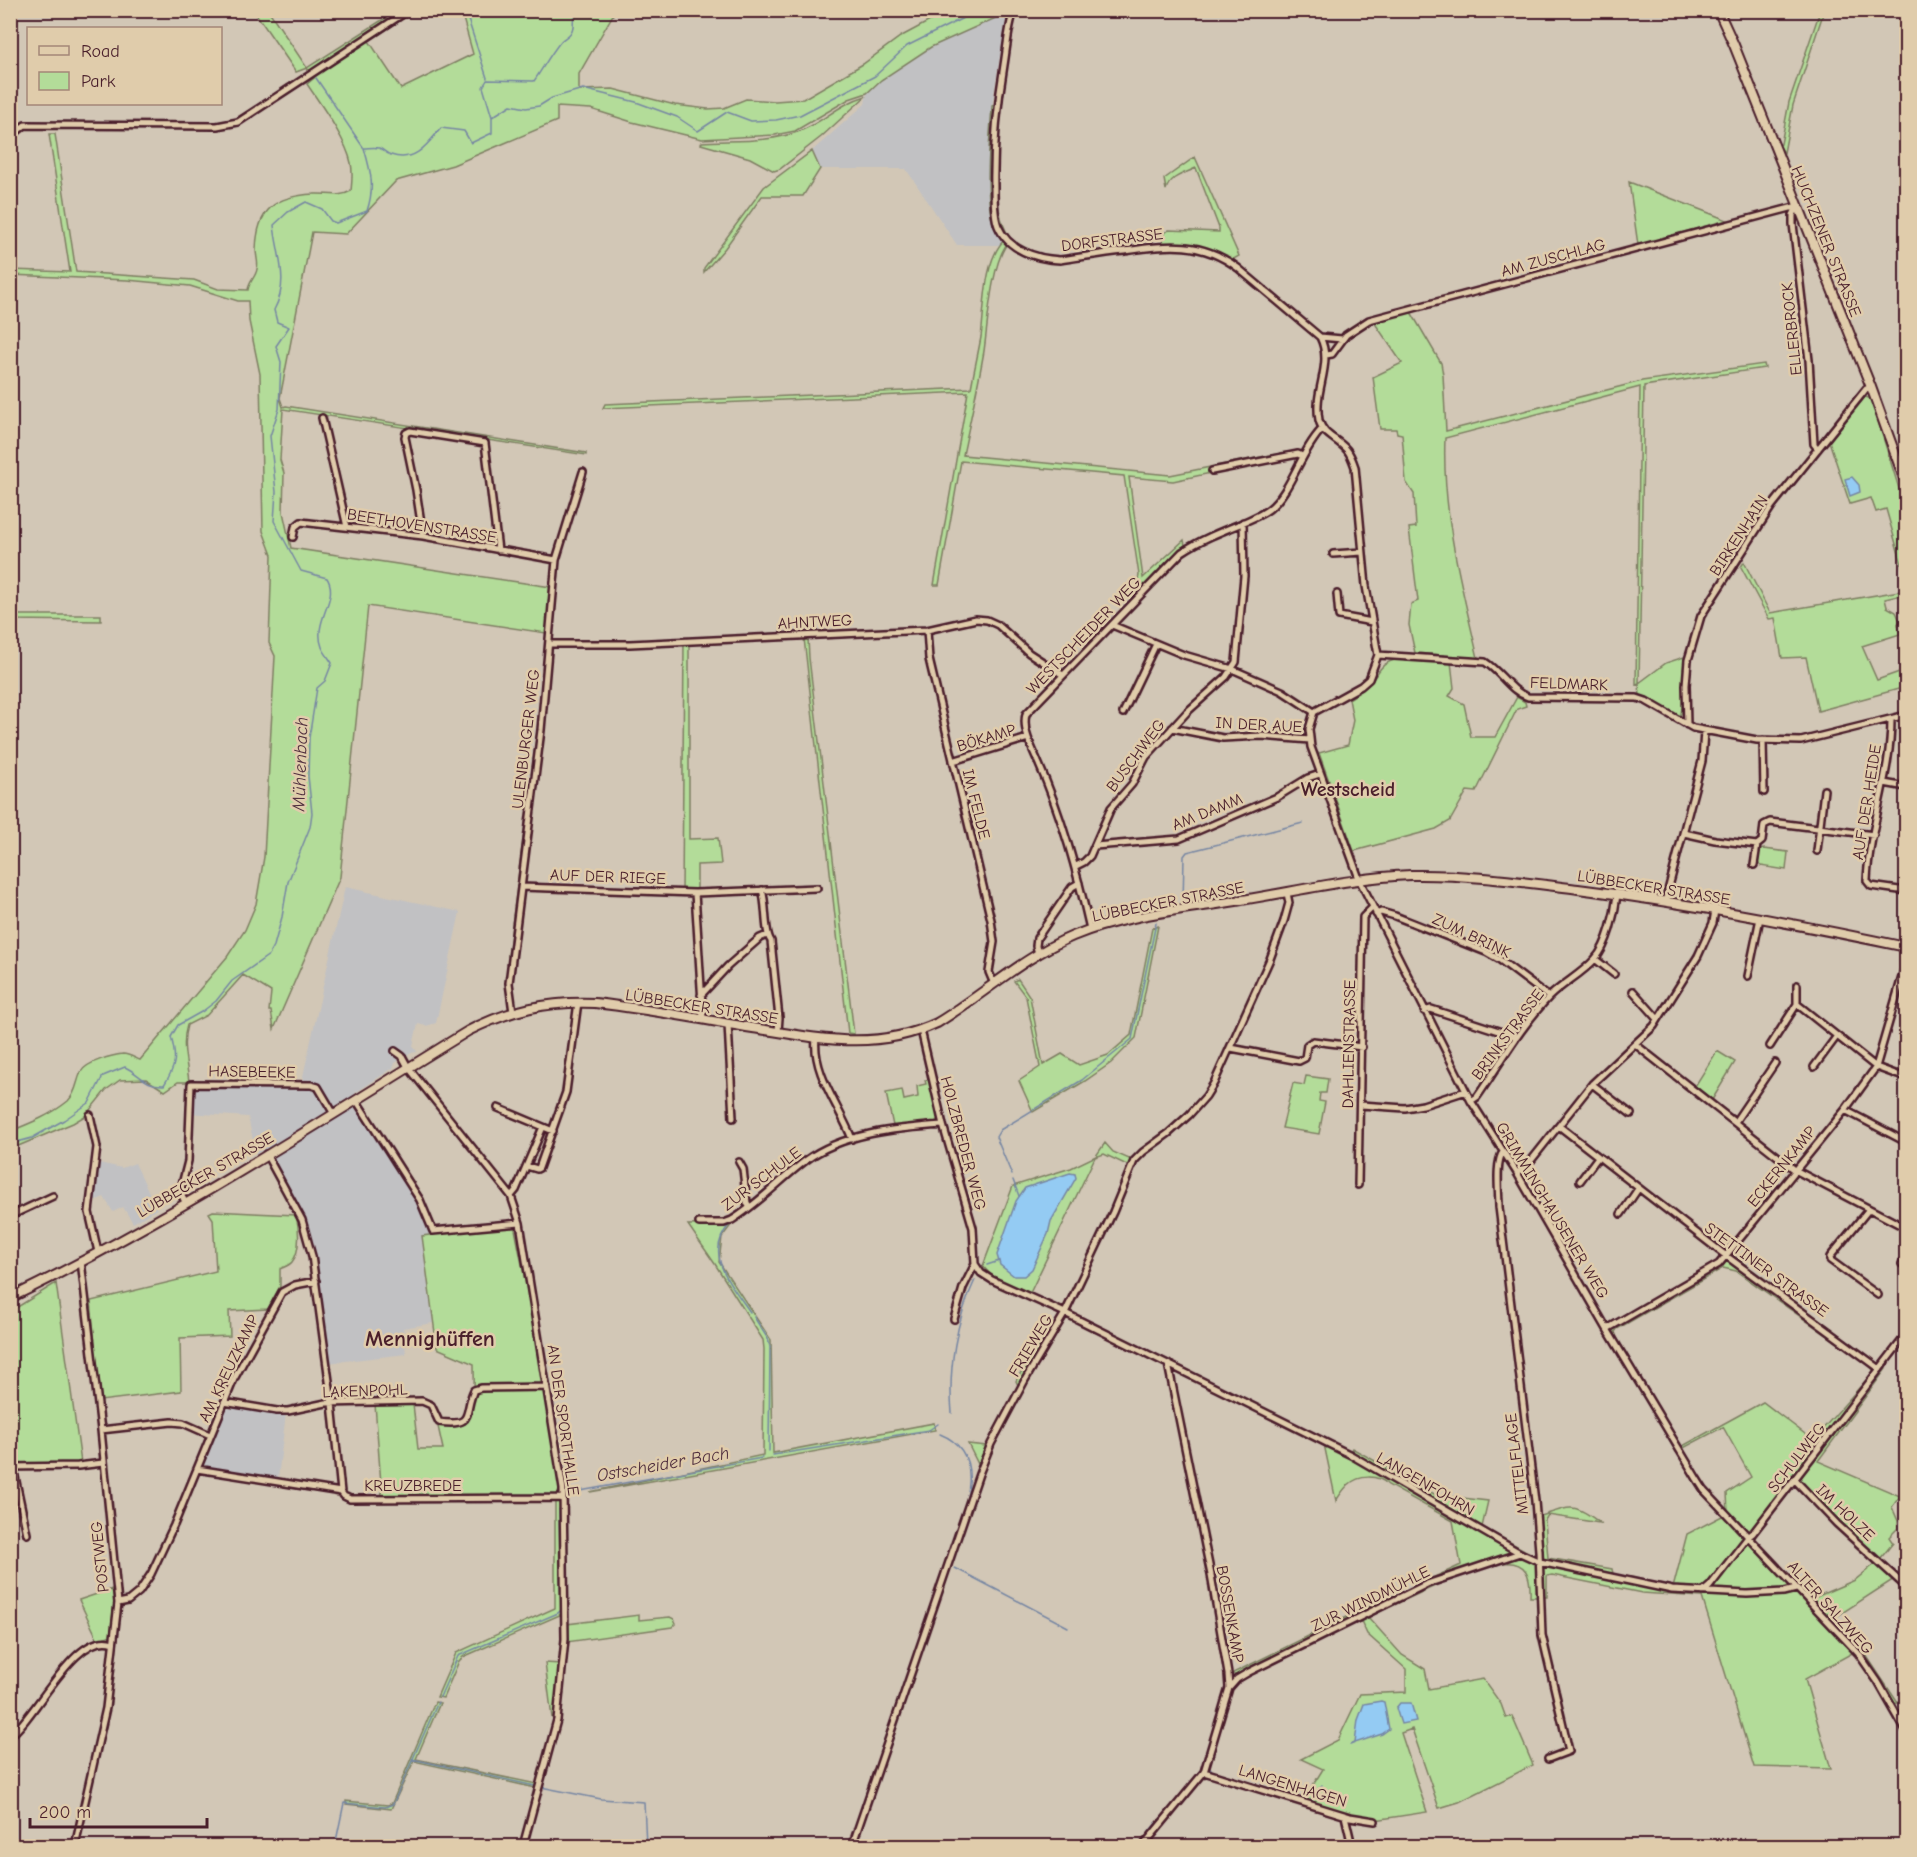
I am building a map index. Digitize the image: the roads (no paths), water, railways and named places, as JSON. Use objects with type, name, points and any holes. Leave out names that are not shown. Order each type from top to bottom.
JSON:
[{"type":"main road","name":"HUCHZENER STRASSE","points":[[1718,10],[1871,387],[1906,483]]},
{"type":"main road","name":"LÜBBECKER STRASSE","points":[[10,1298],[98,1252],[266,1155],[468,1031],[513,1012],[550,1004],[578,1002],[617,1006],[816,1038],[863,1041],[896,1037],[921,1030],[952,1014],[1038,954],[1090,929],[1157,914],[1395,876],[1446,876],[1518,882],[1617,895],[1760,918],[1906,947]]},
{"type":"street","points":[[10,136],[25,125],[217,126],[238,122],[409,10]]},
{"type":"street","name":"DORFSTRASSE","points":[[1014,10],[998,100],[993,159],[998,227],[1008,240],[1024,253],[1045,259],[1060,260],[1176,245],[1207,251],[1224,258],[1238,268],[1320,337]]},
{"type":"street","name":"AM ZUSCHLAG","points":[[1326,355],[1332,354],[1342,339],[1355,328],[1376,317],[1798,206]]},
{"type":"street","name":"ELLERBROCK","points":[[1798,206],[1793,215],[1793,224],[1809,360],[1813,436],[1814,444],[1818,449]]},
{"type":"street","points":[[1320,337],[1342,339]]},
{"type":"street","points":[[1320,337],[1326,347],[1326,355],[1318,395],[1318,409],[1322,429],[1347,449],[1355,467],[1362,552],[1378,655],[1369,679],[1314,712],[1310,722],[1310,740],[1320,774],[1360,881]]},
{"type":"street","name":"BIRKENHAIN","points":[[1687,725],[1688,660],[1701,616],[1772,506],[1866,389],[1871,387]]},
{"type":"street","points":[[322,418],[347,527]]},
{"type":"street","name":"WESTSCHEIDER WEG","points":[[1090,929],[1076,866],[1045,777],[1028,738],[1024,721],[1026,714],[1182,552],[1193,544],[1269,509],[1278,499],[1312,440],[1322,429]]},
{"type":"street","points":[[423,536],[406,433],[410,431],[485,443],[498,550]]},
{"type":"street","points":[[1212,471],[1298,454],[1302,456]]},
{"type":"street","name":"ULENBURGER WEG","points":[[513,1012],[509,983],[541,730],[556,560],[583,472]]},
{"type":"street","name":"BEETHOVENSTRASSE","points":[[293,537],[295,527],[301,522],[423,536],[556,560]]},
{"type":"street","points":[[1232,669],[1236,662],[1242,614],[1245,556],[1243,522]]},
{"type":"street","points":[[1333,554],[1362,552]]},
{"type":"street","points":[[1337,594],[1339,616],[1372,622]]},
{"type":"street","name":"AHNTWEG","points":[[549,644],[630,644],[927,630],[964,621],[987,620],[998,625],[1029,653],[1063,675]]},
{"type":"street","points":[[1112,625],[1184,655],[1232,669],[1282,692],[1314,712]]},
{"type":"street","name":"IM FELDE","points":[[927,630],[929,659],[991,920],[994,942],[989,972],[994,984]]},
{"type":"street","points":[[1123,713],[1156,644]]},
{"type":"street","name":"FELDMARK","points":[[1378,655],[1485,662],[1514,689],[1528,697],[1637,698],[1646,700],[1687,725],[1704,731],[1763,740],[1801,741],[1906,715]]},
{"type":"street","name":"BUSCHWEG","points":[[1076,866],[1084,862],[1095,846],[1111,808],[1132,784],[1146,757],[1232,669]]},
{"type":"street","name":"AUF DER HEIDE","points":[[1891,720],[1884,783],[1867,878],[1871,886],[1906,891]]},
{"type":"street","name":"IN DER AUE","points":[[1172,728],[1223,738],[1261,736],[1310,740]]},
{"type":"street","points":[[1665,902],[1702,761],[1704,731]]},
{"type":"street","name":"BÖKAMP","points":[[953,761],[1028,738]]},
{"type":"street","points":[[1763,740],[1764,792]]},
{"type":"street","name":"AM DAMM","points":[[1095,846],[1179,839],[1277,797],[1308,778],[1320,774]]},
{"type":"street","points":[[1884,783],[1906,786]]},
{"type":"street","points":[[1817,851],[1824,790]]},
{"type":"street","points":[[1754,865],[1757,845],[1762,841],[1764,825],[1770,822],[1874,835]]},
{"type":"street","points":[[1684,833],[1715,840],[1757,845]]},
{"type":"street","name":"GRIMMINGHAUSENER WEG","points":[[1360,881],[1471,1101],[1517,1173],[1704,1490],[1748,1537]]},
{"type":"street","points":[[1038,954],[1037,938],[1072,887],[1079,883]]},
{"type":"street","name":"AUF DER RIEGE","points":[[520,887],[695,893],[817,888]]},
{"type":"street","points":[[762,890],[767,918],[767,935],[771,940],[779,1018],[778,1032]]},
{"type":"street","points":[[695,893],[703,1019]]},
{"type":"street","name":"FRIEWEG","points":[[852,1846],[991,1444],[1024,1380],[1065,1313],[1113,1212],[1134,1161],[1169,1133],[1206,1096],[1231,1048],[1270,959],[1284,921],[1288,903],[1287,893]]},
{"type":"street","name":"BRINKSTRASSE","points":[[1471,1101],[1477,1097],[1517,1037],[1550,997],[1595,959],[1602,948],[1615,912],[1617,895]]},
{"type":"street","name":"DAHLIENSTRASSE","points":[[1358,1185],[1363,917],[1372,907]]},
{"type":"street","points":[[1517,1173],[1526,1167],[1592,1084],[1658,1019],[1698,956],[1713,923],[1714,910]]},
{"type":"street","name":"ZUM BRINK","points":[[1376,914],[1381,912],[1395,916],[1486,952],[1550,997]]},
{"type":"street","points":[[1748,976],[1760,918]]},
{"type":"street","points":[[701,995],[728,966],[760,938],[767,935]]},
{"type":"street","points":[[1595,959],[1614,974]]},
{"type":"street","name":"ECKERNKAMP","points":[[1607,1329],[1719,1264],[1845,1110],[1876,1067],[1906,963]]},
{"type":"street","points":[[1770,1046],[1797,1004],[1797,986]]},
{"type":"street","points":[[1634,992],[1658,1019]]},
{"type":"street","points":[[527,1166],[539,1168],[566,1092],[578,1002]]},
{"type":"street","points":[[1797,1004],[1876,1067],[1906,1078]]},
{"type":"street","points":[[1424,1011],[1431,1009],[1517,1037]]},
{"type":"street","points":[[728,1024],[733,1118]]},
{"type":"street","name":"HOLZBREDER WEG","points":[[921,1030],[943,1125],[973,1228],[975,1264],[963,1288],[954,1319]]},
{"type":"street","points":[[1814,1067],[1838,1036]]},
{"type":"street","points":[[816,1038],[815,1051],[821,1070],[852,1139]]},
{"type":"street","points":[[1231,1048],[1299,1061],[1305,1058],[1307,1045],[1313,1041],[1362,1047]]},
{"type":"street","points":[[1635,1044],[1795,1170],[1906,1228]]},
{"type":"street","points":[[395,1051],[402,1056],[408,1067]]},
{"type":"street","points":[[1735,1122],[1775,1063]]},
{"type":"street","name":"AN DER SPORTHALLE","points":[[408,1067],[511,1196],[520,1223],[563,1489],[565,1639],[557,1720],[523,1846]]},
{"type":"street","name":"HASEBEEKE","points":[[185,1202],[180,1192],[188,1161],[191,1084],[311,1085],[318,1087],[334,1114]]},
{"type":"street","points":[[1592,1084],[1631,1114]]},
{"type":"street","points":[[1361,1105],[1405,1108],[1423,1105],[1466,1090]]},
{"type":"street","points":[[356,1100],[420,1200],[433,1231],[520,1223]]},
{"type":"street","points":[[498,1108],[553,1131]]},
{"type":"street","points":[[1845,1110],[1906,1142]]},
{"type":"street","points":[[90,1115],[97,1147],[89,1212],[98,1252]]},
{"type":"street","name":"ZUR SCHULE","points":[[699,1223],[724,1223],[738,1216],[806,1160],[852,1139],[895,1128],[943,1125]]},
{"type":"street","name":"STETTINER STRASSE","points":[[1559,1126],[1725,1255],[1880,1369]]},
{"type":"street","points":[[511,1196],[516,1190],[543,1127]]},
{"type":"street","name":"MITTELFLAGE","points":[[1503,1152],[1500,1156],[1499,1168],[1499,1207],[1535,1501],[1540,1562],[1542,1635],[1569,1751],[1548,1759]]},
{"type":"street","points":[[266,1155],[302,1220],[308,1237],[332,1403],[341,1492]]},
{"type":"street","points":[[1580,1181],[1598,1157]]},
{"type":"street","points":[[739,1162],[743,1169],[749,1206]]},
{"type":"street","points":[[1621,1214],[1638,1189]]},
{"type":"street","points":[[10,1216],[52,1197]]},
{"type":"street","points":[[1869,1209],[1830,1257],[1830,1260],[1878,1294]]},
{"type":"street","points":[[1902,1264],[1906,1257]]},
{"type":"street","name":"POSTWEG","points":[[75,1846],[105,1708],[118,1603],[81,1261]]},
{"type":"street","points":[[975,1264],[981,1273],[992,1280],[1065,1313]]},
{"type":"street","name":"AM KREUZKAMP","points":[[118,1603],[128,1601],[139,1592],[151,1574],[174,1525],[224,1402],[282,1292],[316,1281]]},
{"type":"street","name":"LANGENFOHRN","points":[[1065,1313],[1351,1455],[1520,1553],[1540,1562],[1672,1590],[1769,1593],[1796,1589]]},
{"type":"street","name":"SCHULWEG","points":[[1703,1592],[1748,1537],[1754,1533],[1906,1335]]},
{"type":"street","name":"BOSSENKAMP","points":[[1145,1846],[1204,1772],[1228,1688],[1228,1674],[1211,1575],[1168,1364]]},
{"type":"street","name":"LAKENPOHL","points":[[224,1402],[288,1411],[332,1403],[422,1401],[431,1405],[439,1422],[454,1422],[466,1418],[469,1414],[474,1390],[547,1387]]},
{"type":"street","points":[[101,1430],[172,1422],[183,1423],[210,1435]]},
{"type":"street","points":[[27,1534],[12,1467],[78,1466],[104,1463]]},
{"type":"street","name":"KREUZBREDE","points":[[197,1469],[341,1492],[350,1499],[562,1497]]},
{"type":"street","name":"IM HOLZE","points":[[1794,1480],[1837,1524],[1906,1587]]},
{"type":"street","name":"ALTER SALZWEG","points":[[1748,1537],[1858,1653],[1878,1682],[1906,1731]]},
{"type":"street","name":"ZUR WINDMÜHLE","points":[[1228,1688],[1237,1679],[1427,1584],[1520,1553]]},
{"type":"street","points":[[10,1736],[26,1720],[77,1655],[96,1643],[106,1640],[113,1643]]},
{"type":"street","points":[[1228,1674],[1237,1679]]},
{"type":"street","name":"LANGENHAGEN","points":[[1204,1772],[1345,1816],[1364,1821],[1375,1821]]},
{"type":"street","points":[[1345,1816],[1352,1846]]},
{"type":"water","points":[[1852,477],[1859,485],[1860,492],[1850,496],[1845,479]]},
{"type":"water","points":[[1070,1173],[1075,1174],[1076,1178],[1051,1221],[1048,1234],[1032,1269],[1024,1276],[1014,1276],[1000,1265],[997,1255],[1016,1201],[1025,1188]]},
{"type":"water","points":[[1384,1702],[1389,1729],[1382,1734],[1355,1743],[1358,1720],[1364,1704]]},
{"type":"water","points":[[1400,1703],[1411,1703],[1416,1721],[1401,1724],[1396,1708]]},
{"type":"waterway","points":[[465,10],[487,78]]},
{"type":"waterway","name":"Mühlenbach","points":[[10,1144],[32,1138],[64,1120],[89,1103],[103,1076],[125,1067],[147,1082],[164,1085],[173,1067],[175,1056],[171,1037],[178,1025],[203,1011],[216,1001],[232,981],[269,955],[274,946],[282,917],[288,882],[310,827],[312,813],[308,776],[309,738],[317,688],[325,681],[332,663],[323,649],[320,637],[330,586],[327,578],[301,571],[274,521],[276,492],[270,436],[279,409],[281,362],[276,346],[289,327],[277,322],[274,310],[279,299],[282,278],[274,225],[288,212],[306,202],[322,209],[331,221],[336,223],[367,211],[371,180],[364,148],[379,148],[391,155],[407,157],[420,151],[441,128],[464,131],[471,143],[492,133],[492,117],[483,87],[487,80],[534,81],[557,46],[571,32],[577,10]]},
{"type":"waterway","points":[[492,117],[511,105],[526,108],[539,106],[552,98],[583,89],[636,102],[677,117],[698,131],[727,112],[751,121],[776,120],[800,115],[875,76],[907,46],[979,10]]},
{"type":"waterway","points":[[316,78],[363,147]]},
{"type":"waterway","name":"Ostscheider Bach","points":[[1183,904],[1184,856],[1187,852],[1303,823]]},
{"type":"waterway","name":"Ostscheider Bach","points":[[1012,1175],[996,1137],[1000,1130],[1082,1080],[1132,1039],[1156,923]]},
{"type":"waterway","name":"Ostscheider Bach","points":[[1013,1180],[1019,1196]]},
{"type":"waterway","points":[[730,1224],[722,1236],[719,1258],[728,1280],[750,1312]]},
{"type":"waterway","name":"Ostscheider Bach","points":[[987,1265],[999,1261]]},
{"type":"waterway","name":"Ostscheider Bach","points":[[952,1413],[951,1379],[955,1345],[963,1311],[975,1280]]},
{"type":"waterway","points":[[754,1317],[768,1339],[770,1347],[769,1451]]},
{"type":"waterway","name":"Ostscheider Bach","points":[[773,1455],[929,1430],[938,1424]]},
{"type":"waterway","points":[[940,1434],[957,1444],[966,1458],[969,1474],[964,1511],[945,1563]]},
{"type":"waterway","name":"Ostscheider Bach","points":[[569,1493],[762,1458]]},
{"type":"waterway","name":"Ostscheider Bach","points":[[440,1697],[458,1656],[561,1610],[559,1509]]},
{"type":"waterway","points":[[955,1568],[1068,1627]]},
{"type":"waterway","name":"Ostscheider Bach","points":[[335,1846],[344,1803],[385,1807],[393,1804],[438,1702]]},
{"type":"waterway","points":[[1350,1745],[1355,1743]]},
{"type":"waterway","points":[[412,1759],[535,1786]]},
{"type":"waterway","points":[[1209,1766],[1213,1772],[1222,1775]]},
{"type":"waterway","points":[[1311,1801],[1322,1785]]},
{"type":"waterway","points":[[541,1787],[601,1799],[644,1802],[646,1846]]},
{"type":"waterway","points":[[1149,1832],[1156,1823]]},
{"type":"district","name":"Westscheid","points":[[1348,789]]},
{"type":"district","name":"Mennighüffen","points":[[430,1338]]}]
